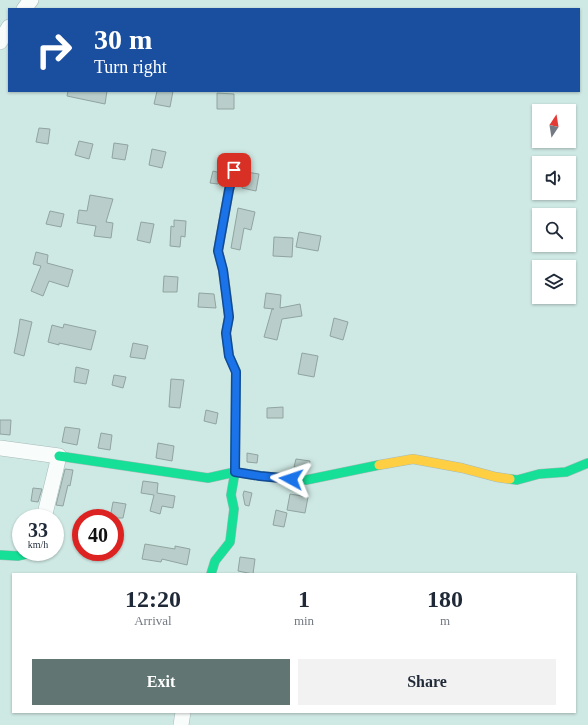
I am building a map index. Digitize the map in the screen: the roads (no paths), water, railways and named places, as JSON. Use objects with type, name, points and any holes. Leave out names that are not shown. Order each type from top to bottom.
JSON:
[{"type":"street","points":[[25,8],[31,0]]},
{"type":"street","points":[[0,42],[8,29]]},
{"type":"street","points":[[211,573],[215,561],[230,542],[234,509],[231,495],[235,472],[236,372],[229,356],[226,333],[229,317],[223,270],[218,251],[234,170]]},
{"type":"street","points":[[0,448],[208,478],[235,472],[306,480],[412,459],[517,480],[539,474],[566,472],[588,463]]},
{"type":"street","points":[[46,509],[59,456]]},
{"type":"street","points":[[0,555],[12,556]]},
{"type":"street","points":[[182,725],[183,713]]}]
